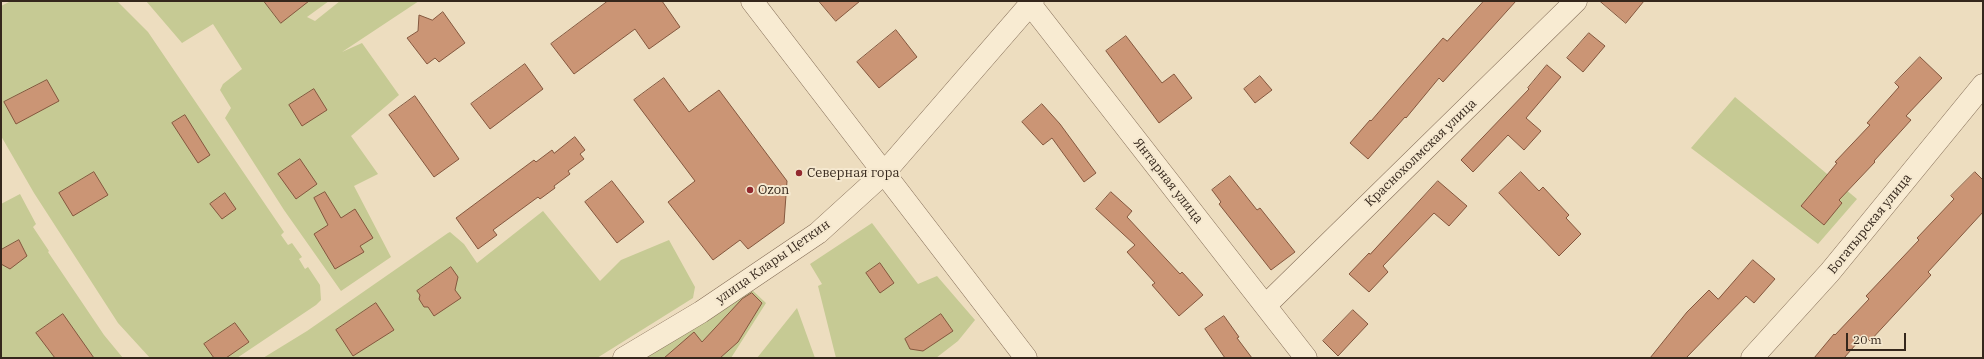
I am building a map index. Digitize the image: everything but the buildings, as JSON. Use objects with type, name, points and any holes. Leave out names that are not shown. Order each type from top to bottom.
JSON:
[{"type":"street","points":[[752,1],[1026,358]]},
{"type":"street","name":"Краснохолмская улица","points":[[1266,305],[1576,1]]},
{"type":"street","name":"улица Клары Цеткин","points":[[624,358],[702,312],[818,233],[884,173],[1031,2]]},
{"type":"street","name":"Янтарная улица","points":[[1031,2],[1306,358]]},
{"type":"street","name":"Богатырская улица","points":[[1752,358],[1830,272],[1983,85]]},
{"type":"green space","points":[[11,1],[117,1],[148,32],[284,232],[281,235],[288,245],[292,243],[302,257],[299,259],[305,269],[308,267],[320,285],[321,300],[316,305],[237,358],[150,358],[118,323],[34,193],[1,136],[1,6]]},
{"type":"green space","points":[[146,1],[329,1],[307,17],[315,21],[340,1],[419,1],[342,52],[362,43],[399,95],[351,136],[378,174],[354,186],[391,257],[341,291],[284,210],[225,118],[231,108],[220,90],[223,84],[242,69],[213,24],[182,43]]},
{"type":"green space","points":[[1735,97],[1857,199],[1818,244],[1691,148]]},
{"type":"green space","points":[[20,194],[36,224],[33,227],[49,251],[48,252],[104,335],[123,358],[1,358],[1,204]]},
{"type":"green space","points":[[543,211],[600,281],[621,260],[669,240],[695,287],[693,298],[597,358],[263,358],[307,331],[448,233],[450,232],[464,244],[477,263]]},
{"type":"green space","points":[[872,223],[918,284],[937,276],[975,320],[958,341],[936,358],[836,358],[818,286],[822,284],[810,264]]},
{"type":"green space","points":[[751,289],[766,303],[731,358],[642,358]]},
{"type":"green space","points":[[797,308],[815,358],[757,358]]},
{"type":"place","name":"Северная гора","points":[[799,173]]},
{"type":"place","name":"Ozon","points":[[750,190]]}]
